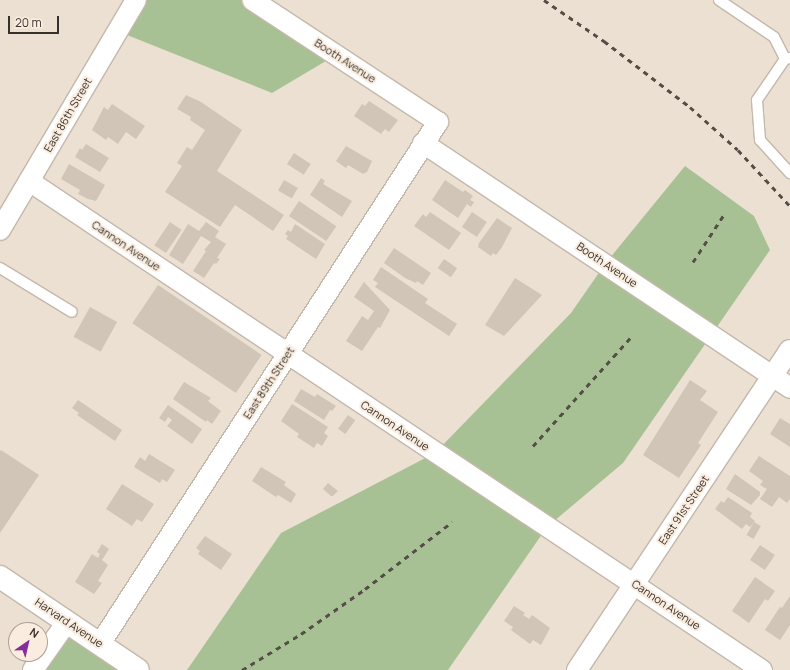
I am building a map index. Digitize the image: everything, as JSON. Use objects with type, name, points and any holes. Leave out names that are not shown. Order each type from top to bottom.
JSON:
[{"type":"main road","name":"Harvard Avenue","points":[[0,577],[138,670]]},
{"type":"street","name":"East 86th Street","points":[[0,230],[136,0]]},
{"type":"street","name":"Booth Avenue","points":[[252,0],[438,122]]},
{"type":"street","name":"East 89th Street","points":[[100,644],[438,122]]},
{"type":"street","name":"Booth Avenue","points":[[423,143],[790,388]]},
{"type":"street","name":"Cannon Avenue","points":[[29,181],[482,485],[635,584],[762,670]]},
{"type":"street","name":"East 91st Street","points":[[577,670],[790,350]]},
{"type":"street","points":[[33,670],[67,622]]},
{"type":"lane","points":[[719,0],[774,37],[788,58],[757,100],[760,140],[790,172]]},
{"type":"lane","points":[[0,268],[72,312]]},
{"type":"green space","points":[[136,0],[252,0],[336,55],[272,93],[117,31]]},
{"type":"green space","points":[[685,166],[754,216],[770,250],[623,463],[547,527],[448,670],[187,670],[281,533],[435,453],[571,313],[605,264]]},
{"type":"green space","points":[[67,622],[137,670],[33,670],[39,662],[48,662],[48,649]]},
{"type":"building","points":[[186,95],[201,102],[242,130],[217,171],[284,215],[273,231],[235,205],[220,227],[165,192],[182,166],[177,163],[187,147],[192,150],[205,130],[190,120],[191,117],[177,109]]},
{"type":"building","points":[[369,101],[398,120],[389,132],[385,129],[381,134],[354,116],[362,104],[365,106]]},
{"type":"building","points":[[112,104],[145,126],[136,139],[126,132],[118,144],[108,137],[106,140],[92,130],[104,107],[108,110]]},
{"type":"building","points":[[86,144],[109,158],[100,172],[75,157],[80,148],[82,150]]},
{"type":"building","points":[[346,146],[372,161],[367,172],[363,174],[348,165],[346,168],[336,161]]},
{"type":"building","points":[[294,153],[311,164],[304,175],[287,164]]},
{"type":"building","points":[[69,164],[105,185],[96,201],[78,194],[80,190],[61,179]]},
{"type":"building","points":[[321,178],[325,181],[323,184],[352,201],[342,217],[310,195]]},
{"type":"building","points":[[284,180],[298,188],[292,198],[278,190]]},
{"type":"building","points":[[445,180],[463,192],[465,190],[473,196],[470,200],[474,202],[471,207],[467,204],[458,218],[432,200]]},
{"type":"building","points":[[299,201],[336,226],[326,241],[289,216]]},
{"type":"building","points":[[430,212],[461,233],[449,250],[414,226],[423,214],[426,217]]},
{"type":"building","points":[[472,212],[487,222],[477,237],[462,227]]},
{"type":"building","points":[[497,218],[512,228],[496,255],[493,253],[491,256],[478,247],[479,243]]},
{"type":"building","points":[[170,222],[182,230],[166,253],[154,245]]},
{"type":"building","points":[[206,222],[219,231],[215,237],[226,244],[217,258],[220,259],[216,264],[214,263],[204,278],[193,271],[206,251],[204,250],[211,242],[201,236],[183,264],[169,255],[188,224],[199,231]]},
{"type":"building","points":[[295,224],[325,244],[316,259],[286,239],[288,236],[285,234],[288,230],[291,232]]},
{"type":"building","points":[[394,248],[431,273],[423,285],[417,281],[416,283],[405,278],[384,263]]},
{"type":"building","points":[[444,259],[457,268],[451,277],[438,268]]},
{"type":"building","points":[[381,267],[428,299],[425,303],[457,324],[449,336],[375,287],[378,283],[373,280]]},
{"type":"building","points":[[515,278],[542,295],[504,336],[485,325]]},
{"type":"building","points":[[364,282],[390,310],[380,328],[378,327],[362,351],[346,341],[362,316],[368,320],[374,311],[354,297]]},
{"type":"building","points":[[158,285],[262,355],[236,393],[132,323]]},
{"type":"building","points":[[90,307],[117,322],[101,352],[74,337]]},
{"type":"building","points":[[690,380],[707,391],[700,400],[718,412],[698,443],[701,445],[679,478],[643,455]]},
{"type":"building","points":[[184,382],[211,398],[208,401],[221,411],[212,424],[207,420],[206,422],[173,399]]},
{"type":"building","points":[[301,389],[315,397],[317,394],[336,406],[332,411],[330,410],[324,420],[294,401]]},
{"type":"building","points":[[78,400],[122,430],[115,441],[77,415],[79,413],[72,408]]},
{"type":"building","points":[[292,404],[328,427],[324,433],[328,436],[322,446],[317,443],[314,448],[297,437],[299,434],[281,421]]},
{"type":"building","points":[[168,405],[202,429],[192,444],[167,426],[172,420],[168,417],[165,422],[159,418]]},
{"type":"building","points":[[348,415],[355,420],[345,434],[338,429]]},
{"type":"building","points":[[780,418],[790,424],[790,447],[770,434]]},
{"type":"building","points":[[1,450],[39,475],[0,533],[0,451]]},
{"type":"building","points":[[149,454],[175,470],[167,482],[162,479],[160,483],[134,467],[140,457],[145,461]]},
{"type":"building","points":[[759,456],[790,476],[790,499],[787,503],[779,497],[772,507],[760,499],[767,489],[760,485],[763,481],[749,471]]},
{"type":"building","points":[[261,467],[286,482],[284,485],[296,494],[291,503],[278,495],[276,497],[252,481]]},
{"type":"building","points":[[735,474],[760,492],[760,495],[751,505],[726,489]]},
{"type":"building","points":[[328,483],[338,491],[333,496],[323,489]]},
{"type":"building","points":[[122,484],[154,504],[142,522],[137,519],[132,526],[106,509]]},
{"type":"building","points":[[728,497],[752,513],[750,517],[755,521],[750,527],[746,524],[742,529],[715,509],[721,501],[724,503]]},
{"type":"building","points":[[754,522],[761,526],[753,539],[746,535]]},
{"type":"building","points":[[205,536],[232,554],[221,570],[198,554],[200,551],[196,548]]},
{"type":"building","points":[[102,544],[109,549],[102,560],[108,565],[98,581],[102,583],[94,594],[75,582],[92,554],[98,558],[100,554],[97,552]]},
{"type":"building","points":[[760,545],[775,555],[765,570],[750,560]]},
{"type":"building","points":[[755,577],[775,591],[768,601],[765,599],[749,623],[732,611]]},
{"type":"building","points":[[790,596],[790,625],[780,640],[765,630],[780,607],[782,608]]},
{"type":"building","points":[[514,606],[525,613],[523,615],[529,619],[532,615],[550,628],[541,645],[533,640],[530,644],[511,630],[513,627],[504,621]]},
{"type":"railway","points":[[544,0],[604,41],[690,107],[738,150],[790,206]]},
{"type":"railway","points":[[693,262],[725,213]]},
{"type":"railway","points":[[533,446],[633,335]]},
{"type":"railway","points":[[242,670],[301,634],[365,589],[452,522]]}]
